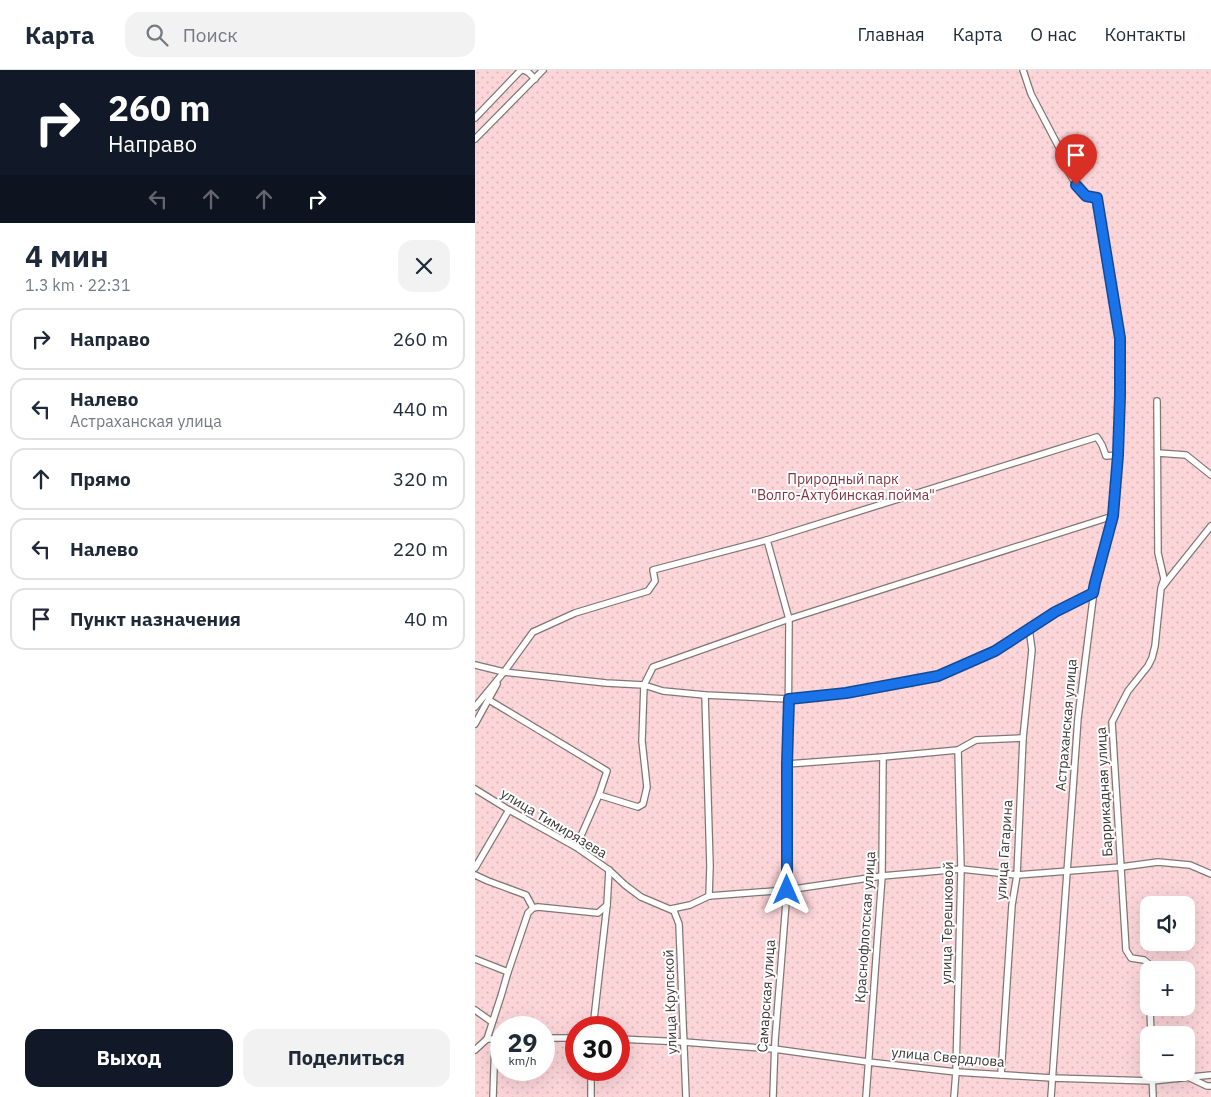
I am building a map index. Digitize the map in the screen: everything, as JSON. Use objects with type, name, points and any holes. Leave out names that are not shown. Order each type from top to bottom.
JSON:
[{"type":"street","points":[[475,118],[522,70],[535,78]]},
{"type":"street","points":[[475,139],[543,70]]},
{"type":"street","name":"Астраханская улица","points":[[1023,70],[1031,94],[1064,157],[1068,171],[1075,184],[1086,196],[1097,198],[1120,338],[1118,455],[1113,516],[1093,593],[1078,718],[1051,1097]]},
{"type":"street","name":"Баррикадная улица","points":[[1145,961],[1131,958],[1126,950],[1112,722],[1128,691],[1148,666],[1155,646],[1161,588],[1164,579],[1158,553],[1157,401]]},
{"type":"street","points":[[475,707],[504,672],[533,632],[575,612],[648,591],[655,581],[653,570],[767,540],[1097,437],[1102,445],[1105,456],[1118,455]]},
{"type":"street","points":[[1158,453],[1186,455],[1211,474]]},
{"type":"street","points":[[599,796],[638,807],[643,804],[647,787],[642,741],[644,685],[653,668],[789,619],[1113,516]]},
{"type":"street","points":[[1161,588],[1211,526]]},
{"type":"street","name":"Самарская улица","points":[[767,540],[789,619],[787,890],[773,1097]]},
{"type":"street","points":[[475,665],[504,672],[606,683],[644,685],[663,691],[705,695],[789,699],[846,693],[938,676],[995,651],[1055,612],[1093,593]]},
{"type":"street","name":"улица Гагарина","points":[[1001,1075],[1012,905],[1017,875],[1023,738],[1032,650],[1029,628]]},
{"type":"street","points":[[475,724],[504,672]]},
{"type":"street","points":[[705,695],[710,866],[709,896]]},
{"type":"street","points":[[489,700],[607,771],[599,796],[576,847]]},
{"type":"street","points":[[787,764],[883,758],[958,750],[976,740],[1023,738]]},
{"type":"street","name":"улица Терешковой","points":[[954,1097],[961,869],[958,750]]},
{"type":"street","name":"Краснофлотская улица","points":[[866,1097],[882,876],[883,758]]},
{"type":"street","name":"улица Тимирязева","points":[[475,789],[576,847],[609,870],[641,897],[671,909]]},
{"type":"street","points":[[475,868],[509,810]]},
{"type":"street","points":[[671,909],[690,905],[709,896],[787,890],[882,876],[961,869],[1017,875],[1121,867],[1158,862],[1181,863],[1211,874]]},
{"type":"street","points":[[594,1016],[607,905],[609,870]]},
{"type":"street","points":[[475,875],[526,895],[533,908]]},
{"type":"street","points":[[494,1016],[525,919],[533,908],[598,913],[607,905]]},
{"type":"street","name":"улица Крупской","points":[[671,909],[676,914],[679,924],[686,1097]]},
{"type":"street","points":[[475,959],[507,972]]},
{"type":"street","points":[[475,1010],[490,1021]]},
{"type":"street","points":[[475,1050],[487,1039],[490,1029]]},
{"type":"street","name":"улица Свердлова","points":[[630,1040],[775,1049],[956,1072],[1140,1081]]},
{"type":"street","name":"улица Свердлова","points":[[1195,1077],[1211,1075]]},
{"type":"street","points":[[1195,1080],[1211,1086]]},
{"type":"street","points":[[493,1097],[494,1081]]},
{"type":"street","points":[[591,1081],[591,1097]]},
{"type":"street","points":[[1152,1081],[1153,1097]]},
{"type":"green space","name":"Природный парк \"Волго-Ахтубинская пойма\"","points":[[475,70],[1211,70],[1211,1097],[475,1097]]},
{"type":"route","points":[[787,890],[789,699],[846,693],[938,676],[995,651],[1055,612],[1093,593],[1113,516],[1118,455],[1120,338],[1097,198],[1086,196],[1076,185]]}]
